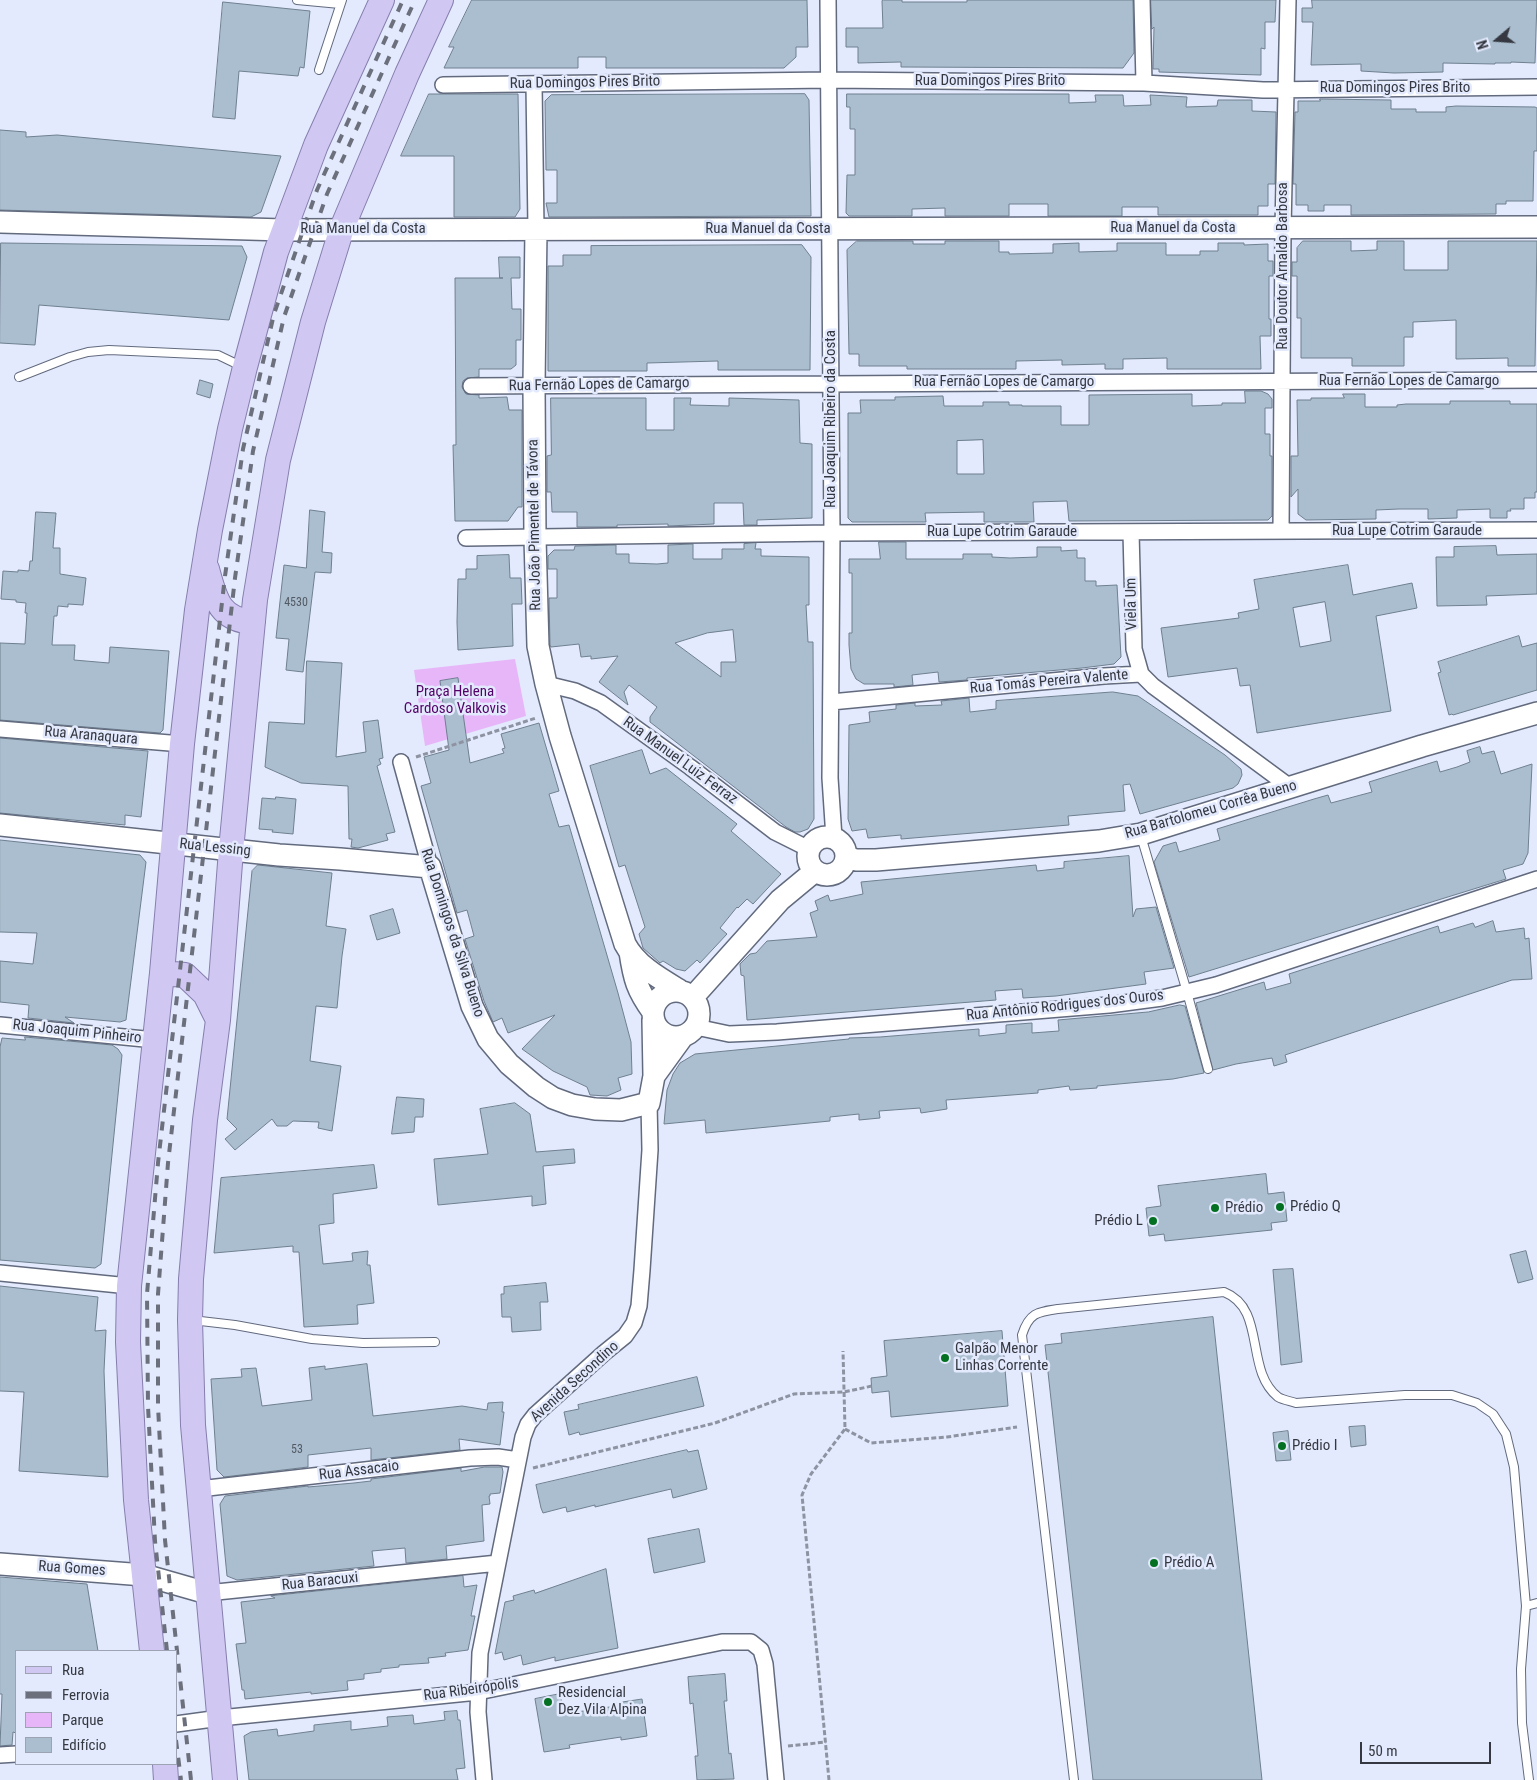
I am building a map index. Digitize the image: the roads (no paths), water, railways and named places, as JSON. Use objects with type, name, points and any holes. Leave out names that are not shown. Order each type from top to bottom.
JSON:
[{"type":"main road","points":[[152,1650],[136,1492],[128,1342],[129,1286],[162,973],[182,744],[197,610],[230,429],[244,368],[276,252],[316,145],[382,0]]},
{"type":"main road","points":[[226,1780],[207,1593],[193,1425],[190,1320],[191,1279],[205,1120],[218,1020],[230,850],[253,622],[278,460],[313,322],[342,228],[441,0]]},
{"type":"main road","points":[[205,563],[215,598],[223,610],[240,621],[253,622]]},
{"type":"main road","points":[[162,973],[185,975],[205,994],[218,1020]]},
{"type":"main road","points":[[165,1765],[166,1780]]},
{"type":"street","name":"Rua Joaquim Ribeiro da Costa","points":[[828,0],[832,533],[830,778],[834,838]]},
{"type":"street","points":[[1142,0],[1144,83]]},
{"type":"street","name":"Rua Doutor Arnaldo Barbosa","points":[[1281,531],[1283,228],[1288,0]]},
{"type":"street","name":"Rua Domingos Pires Brito","points":[[443,85],[829,80],[1144,83],[1286,90],[1537,87]]},
{"type":"street","name":"Rua João Pimentel de Távora","points":[[534,84],[536,229],[534,538],[538,646],[554,712],[620,929],[630,952],[634,978],[641,996],[653,1016]]},
{"type":"street","name":"Rua Manuel da Costa","points":[[0,222],[284,230],[342,228],[1537,227]]},
{"type":"street","name":"Rua Fernão Lopes de Camargo","points":[[471,386],[1537,380]]},
{"type":"street","name":"Rua Lupe Cotrim Garaude","points":[[466,538],[832,533],[1537,530]]},
{"type":"street","name":"Viela Um","points":[[1131,532],[1134,649],[1141,674]]},
{"type":"street","name":"Rua Tomás Pereira Valente","points":[[831,702],[1141,674],[1153,686],[1290,787]]},
{"type":"street","name":"Rua Manuel Luiz Ferraz","points":[[546,684],[575,691],[602,703],[775,832],[809,849]]},
{"type":"street","name":"Rua Bartolomeu Corrêa Bueno","points":[[846,857],[856,860],[876,860],[1099,841],[1141,834],[1422,746],[1537,714]]},
{"type":"street","name":"Rua Aranaquara","points":[[0,728],[182,744]]},
{"type":"street","name":"Rua Domingos da Silva Bueno","points":[[401,762],[472,1006],[488,1039],[509,1064],[536,1087],[553,1098],[596,1109],[621,1110],[649,1103]]},
{"type":"street","name":"Rua Lessing","points":[[0,825],[230,850],[430,867]]},
{"type":"street","points":[[828,837],[834,838],[843,846],[846,857],[842,868],[832,875],[815,871],[808,861],[809,849],[817,840],[828,837]]},
{"type":"street","points":[[649,1103],[654,1076],[654,1004],[658,998],[664,993],[686,993],[780,900],[815,871]]},
{"type":"street","name":"Rua Antônio Rodrigues dos Ouros","points":[[690,1032],[729,1034],[777,1032],[1162,998],[1273,968],[1537,879]]},
{"type":"street","name":"Rua João Pimentel de Távora","points":[[630,952],[645,968],[686,993]]},
{"type":"street","points":[[654,1076],[690,1032],[700,1011],[686,993]]},
{"type":"street","points":[[653,1016],[656,1027],[662,1032],[676,1038],[690,1032]]},
{"type":"street","name":"Rua Joaquim Pinheiro","points":[[0,1025],[155,1040]]},
{"type":"street","name":"Avenida Secondino","points":[[484,1780],[478,1712],[480,1653],[517,1466],[528,1424],[535,1415],[625,1336],[634,1323],[639,1306],[642,1270],[650,1150],[649,1103]]},
{"type":"street","points":[[0,1274],[129,1286]]},
{"type":"street","name":"Rua Assacaio","points":[[199,1489],[470,1458],[498,1457],[517,1466]]},
{"type":"street","name":"Rua Baracuxi","points":[[144,1575],[207,1593],[498,1563]]},
{"type":"street","name":"Rua Gomes","points":[[0,1564],[144,1575]]},
{"type":"street","name":"Rua Ribeirópolis","points":[[178,1724],[478,1692],[722,1642],[752,1642],[761,1650],[765,1664],[776,1780]]},
{"type":"street","points":[[0,1755],[15,1754]]},
{"type":"lane","points":[[297,0],[341,2],[319,70]]},
{"type":"lane","points":[[19,376],[70,356],[109,350],[218,355],[244,368]]},
{"type":"lane","points":[[1141,834],[1208,1069]]},
{"type":"lane","points":[[1074,1780],[1022,1335],[1026,1321],[1039,1312],[1224,1292],[1234,1295],[1243,1306],[1252,1326],[1260,1370],[1268,1386],[1279,1398],[1296,1403],[1316,1403],[1405,1395],[1452,1395],[1477,1403],[1493,1414],[1506,1434],[1514,1467],[1526,1606],[1522,1669],[1522,1723],[1529,1780]]},
{"type":"lane","points":[[190,1320],[235,1325],[312,1339],[364,1343],[435,1342]]},
{"type":"lane","points":[[1526,1606],[1537,1603]]},
{"type":"railway","points":[[167,1650],[155,1541],[148,1406],[147,1294],[158,1163],[225,576],[243,449],[274,314],[317,190],[403,0]]},
{"type":"railway","points":[[177,1650],[165,1540],[158,1406],[158,1294],[168,1163],[235,578],[253,451],[284,317],[327,194],[415,0]]},
{"type":"railway","points":[[178,1660],[191,1780]]},
{"type":"railway","points":[[178,1756],[181,1780]]},
{"type":"place","name":"Prédio Q","points":[[1280,1207]]},
{"type":"place","name":"Prédio","points":[[1215,1208]]},
{"type":"place","name":"Prédio L","points":[[1153,1221]]},
{"type":"place","name":"Galpão Menor Linhas Corrente","points":[[945,1358]]},
{"type":"place","name":"Prédio I","points":[[1282,1446]]},
{"type":"place","name":"Prédio A","points":[[1154,1563]]},
{"type":"place","name":"Residencial Dez Vila Alpina","points":[[548,1702]]},
{"type":"park label","name":"Praça Helena Cardoso Valkovis","points":[[455,700]]}]
